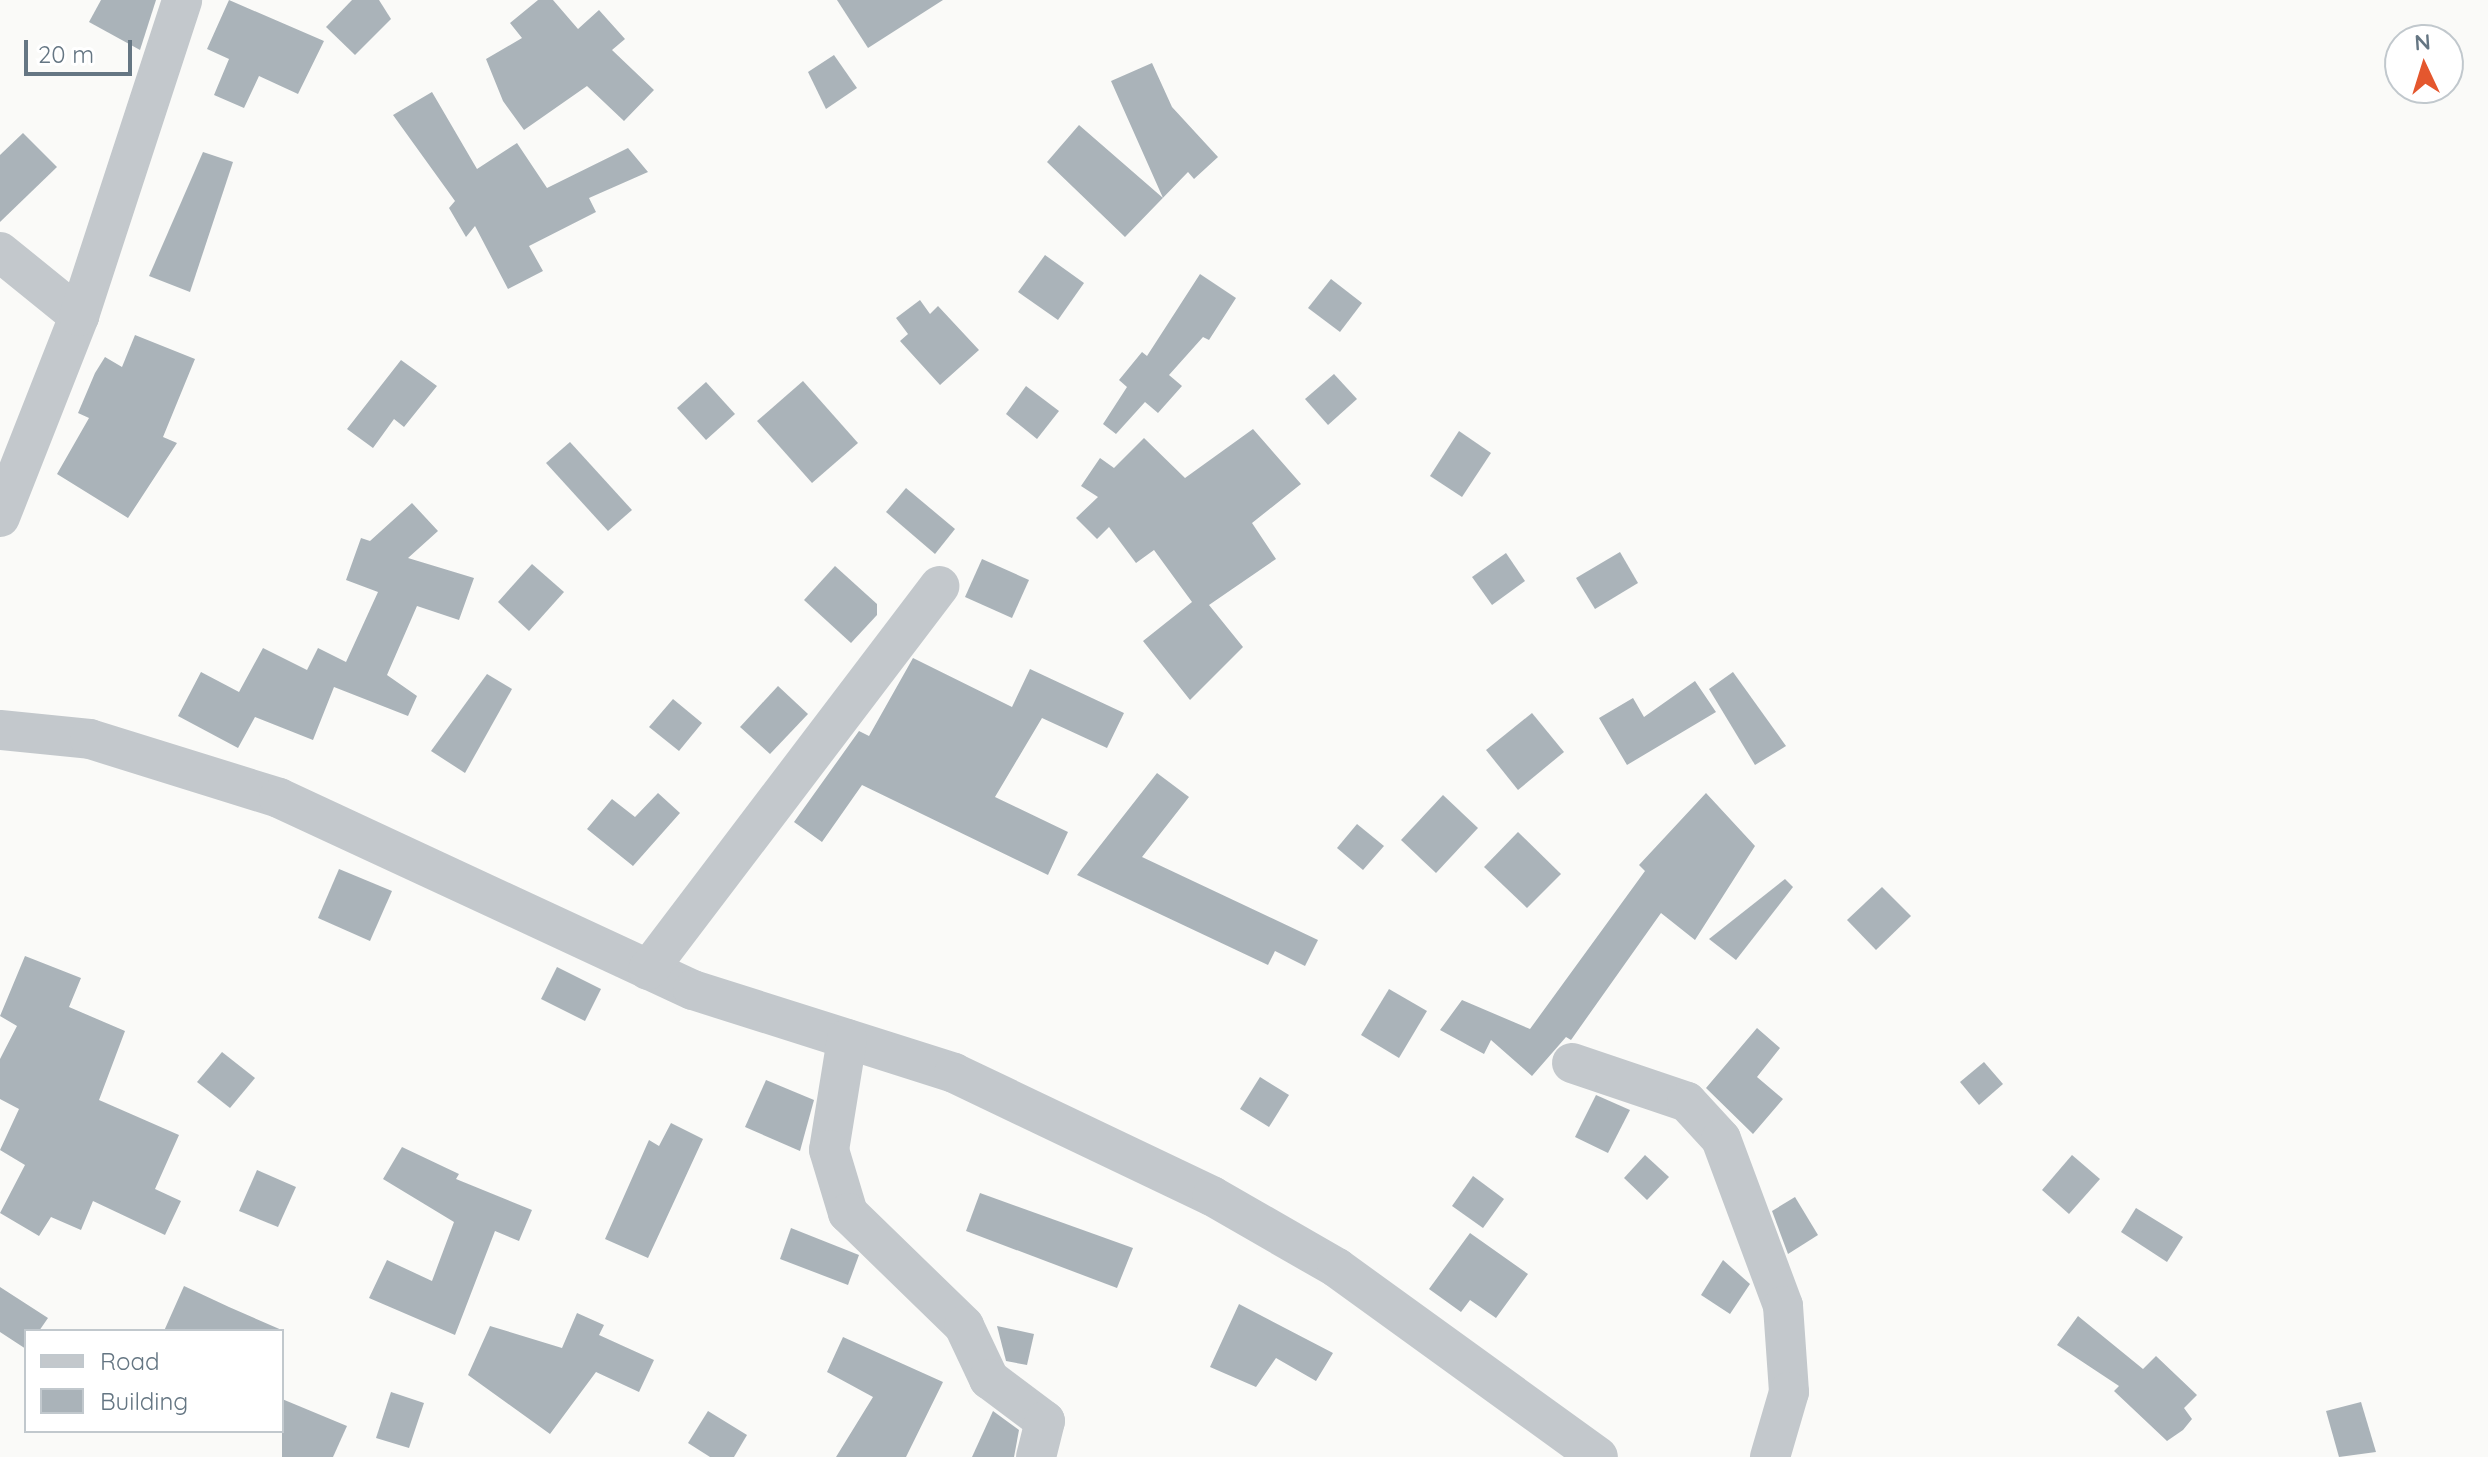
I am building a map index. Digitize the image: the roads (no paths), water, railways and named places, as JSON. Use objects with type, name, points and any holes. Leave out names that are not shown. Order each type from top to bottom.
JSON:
[{"type":"street","points":[[0,517],[79,316],[182,0]]},
{"type":"street","points":[[0,252],[79,316]]},
{"type":"street","points":[[648,970],[939,586]]},
{"type":"street","points":[[0,730],[90,739],[335,818],[648,970],[954,1073],[1212,1196],[1337,1268],[1598,1457]]},
{"type":"street","points":[[847,1039],[829,1150],[848,1213],[964,1326],[989,1379],[1045,1421],[1036,1457]]},
{"type":"street","points":[[1572,1063],[1687,1102],[1721,1139],[1787,1330],[1789,1392],[1770,1457]]}]
